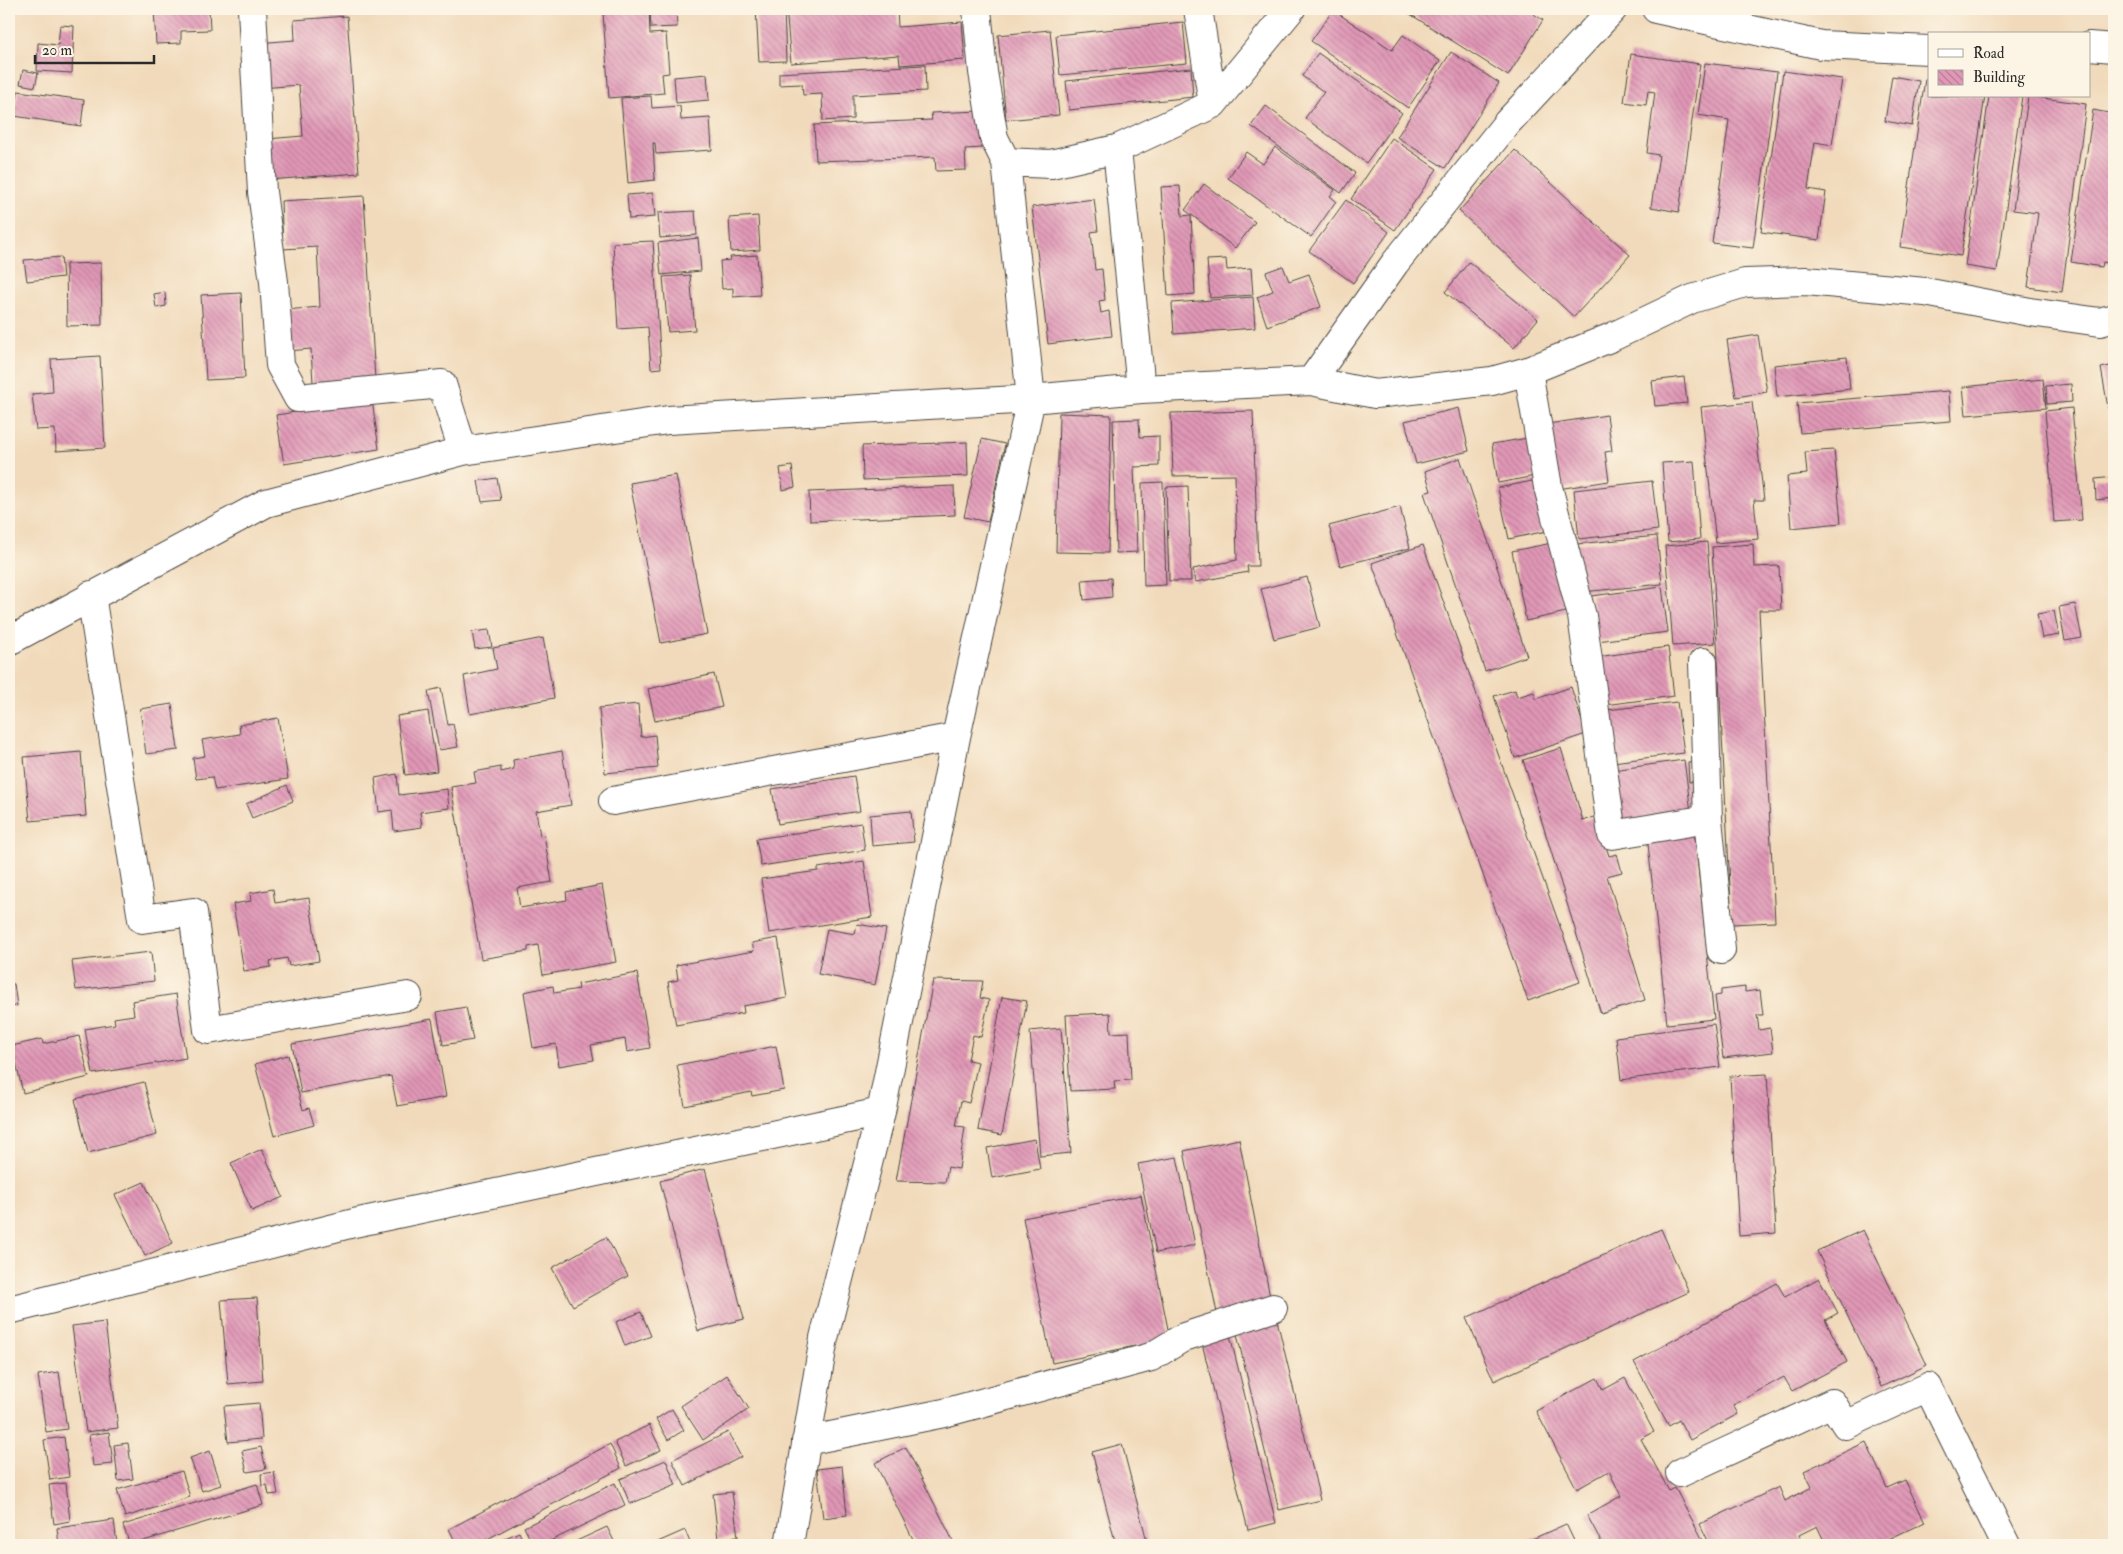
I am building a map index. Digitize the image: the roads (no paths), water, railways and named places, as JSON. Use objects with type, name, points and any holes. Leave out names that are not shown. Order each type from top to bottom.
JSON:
[{"type":"street","points":[[252,9],[262,192],[274,282],[280,365],[298,398],[442,384],[463,452]]},
{"type":"street","points":[[788,1545],[824,1338],[881,1112],[956,737],[1031,399],[1006,162],[994,138],[983,72],[978,9]]},
{"type":"street","points":[[1198,9],[1213,104]]},
{"type":"street","points":[[1006,162],[1051,164],[1117,149],[1213,104],[1291,9]]},
{"type":"street","points":[[1312,380],[1396,263],[1506,123],[1613,9]]},
{"type":"street","points":[[1656,9],[1821,45],[1928,50]]},
{"type":"street","points":[[2090,46],[2114,48]]},
{"type":"street","points":[[1117,149],[1141,390]]},
{"type":"street","points":[[9,641],[266,502],[463,452],[668,420],[1031,399],[1141,390],[1312,380],[1375,394],[1492,381],[1528,371],[1612,337],[1692,300],[1745,283],[1806,282],[1925,292],[2100,322],[2114,318]]},
{"type":"street","points":[[1528,371],[1548,487],[1582,616],[1612,835],[1708,819]]},
{"type":"street","points":[[91,596],[142,919],[192,912],[208,1030],[408,996]]},
{"type":"street","points":[[1703,662],[1708,819],[1721,950]]},
{"type":"street","points":[[613,801],[956,737]]},
{"type":"street","points":[[9,1310],[354,1223],[881,1112]]},
{"type":"street","points":[[806,1441],[944,1413],[1151,1357],[1184,1337],[1273,1308]]},
{"type":"street","points":[[1680,1472],[1832,1403],[1846,1425],[1928,1387],[2006,1545]]}]
